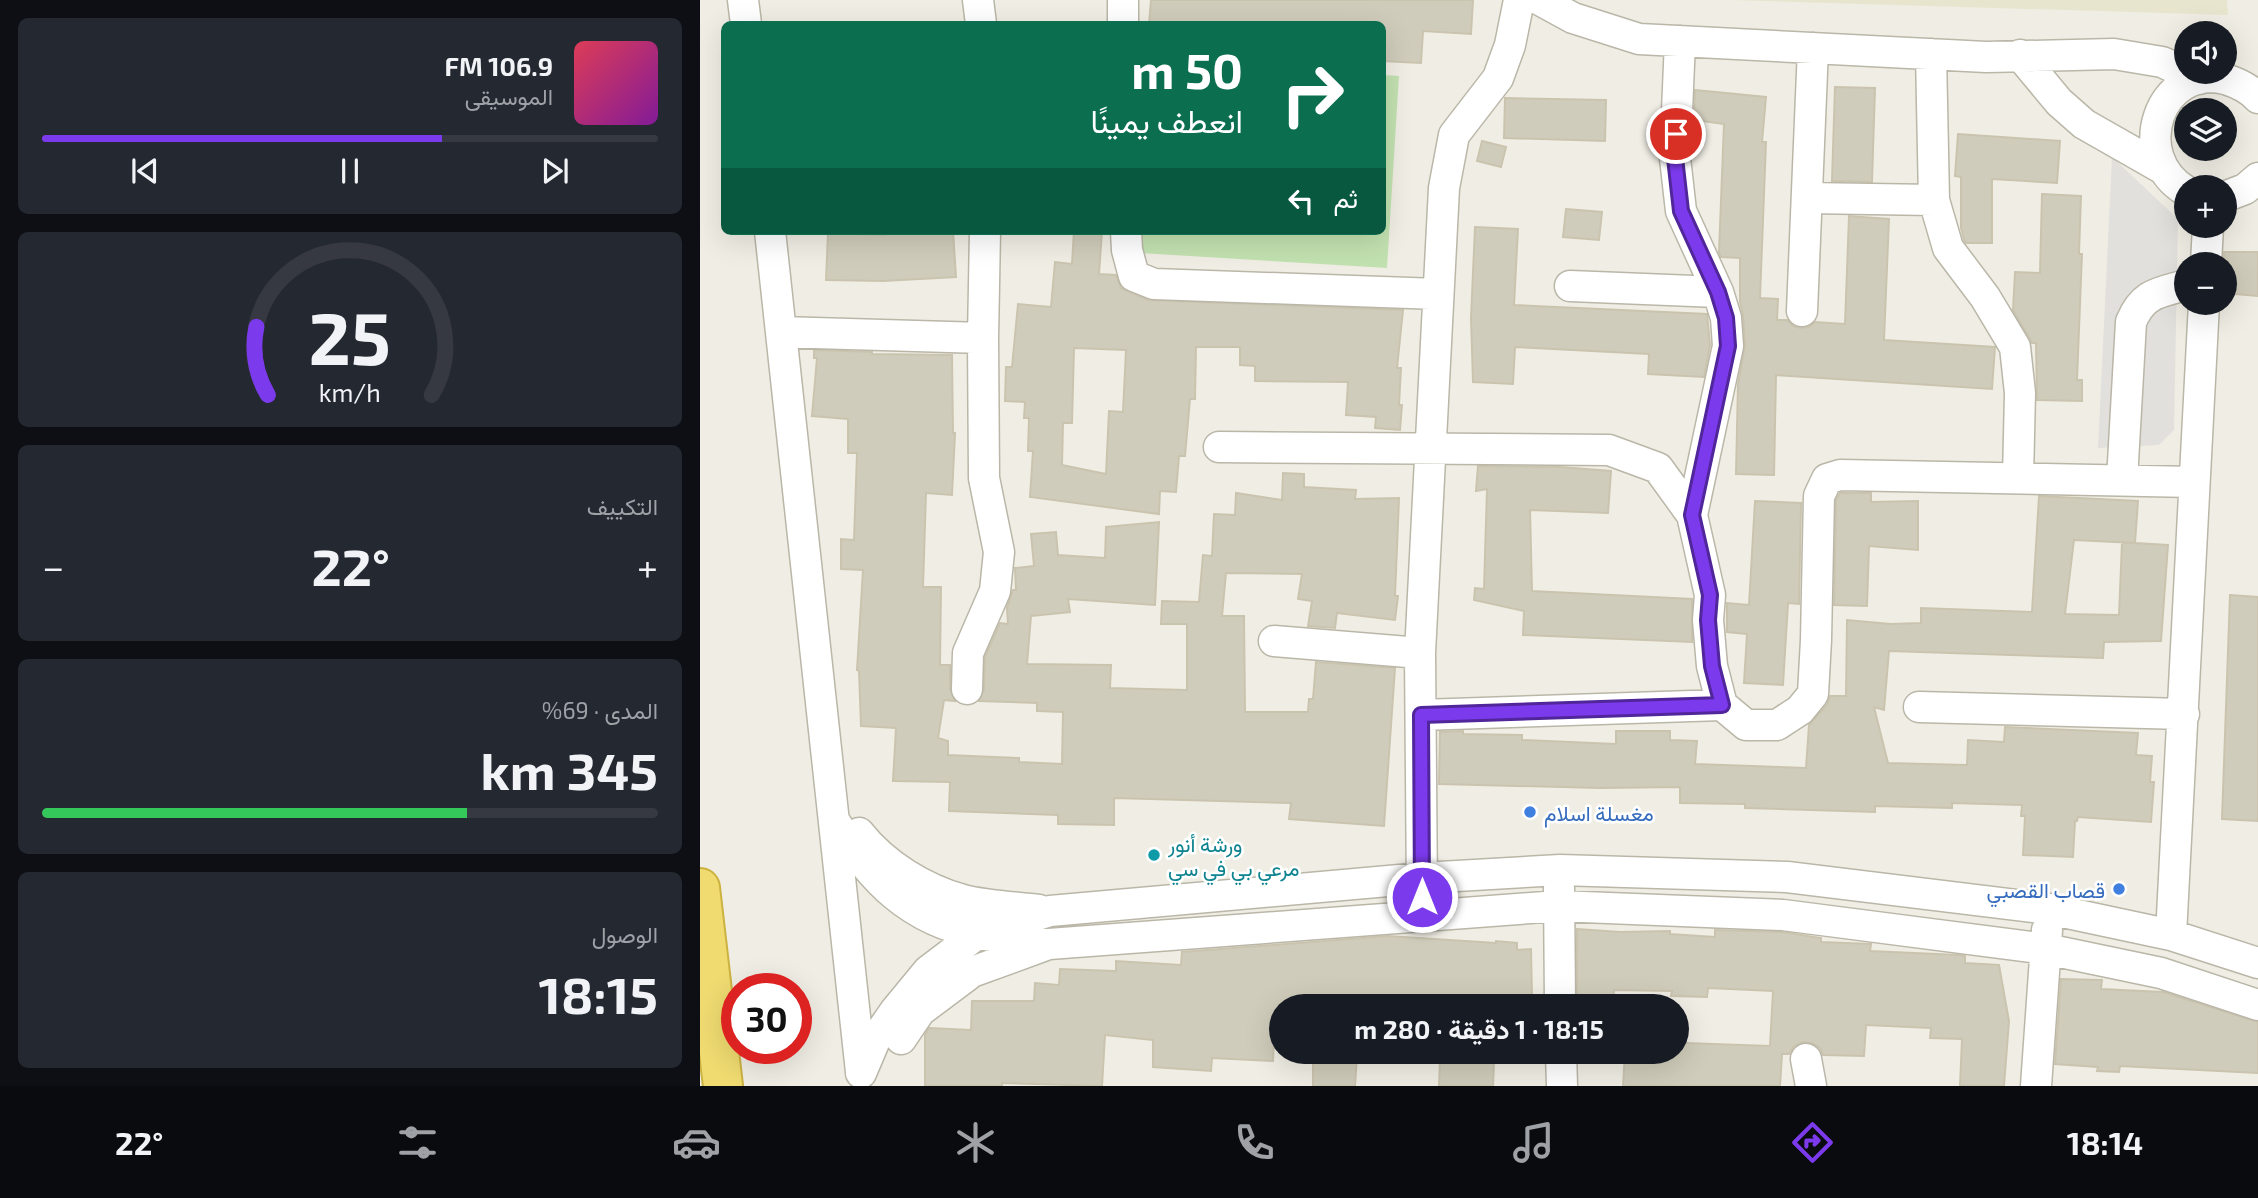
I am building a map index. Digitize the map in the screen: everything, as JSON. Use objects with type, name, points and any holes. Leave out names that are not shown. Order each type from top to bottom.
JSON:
[{"type":"highway","points":[[700,888],[723,1086]]},
{"type":"street","points":[[743,0],[746,21]]},
{"type":"street","points":[[978,0],[981,21]]},
{"type":"street","points":[[1123,0],[1123,21]]},
{"type":"street","points":[[1422,916],[1420,653],[1444,188],[1454,135],[1498,78],[1510,45],[1519,0]]},
{"type":"street","points":[[1540,0],[1573,18],[1639,39],[1986,57],[2114,54],[2140,56],[2174,68]]},
{"type":"street","points":[[1680,41],[1675,158],[1681,211],[1718,292],[1726,318],[1728,346],[1692,515]]},
{"type":"street","points":[[1802,311],[1813,48]]},
{"type":"street","points":[[1931,54],[1934,200],[1948,248],[1985,297],[2015,347],[2020,393],[2018,478]]},
{"type":"street","points":[[2020,55],[2059,102],[2084,124],[2163,169]]},
{"type":"street","points":[[2237,82],[2256,91]]},
{"type":"street","points":[[2174,183],[2163,169],[2155,152],[2154,133],[2158,115],[2168,99],[2187,84]]},
{"type":"street","points":[[2237,192],[2258,178]]},
{"type":"street","points":[[1807,198],[1934,200]]},
{"type":"street","points":[[770,235],[866,1082]]},
{"type":"street","points":[[967,689],[968,653],[995,592],[999,552],[984,478],[985,235]]},
{"type":"street","points":[[1126,235],[1134,276],[1154,284],[1438,294]]},
{"type":"street","points":[[1570,286],[1718,292]]},
{"type":"street","points":[[2122,480],[2131,322],[2137,307],[2148,296],[2174,288]]},
{"type":"street","points":[[2171,935],[2203,315]]},
{"type":"street","points":[[781,332],[983,338]]},
{"type":"street","points":[[1219,447],[1609,450],[1658,468],[1692,515],[1710,595],[1708,620],[1712,666],[1722,705],[1746,725],[1777,725],[1800,710],[1813,694],[1819,496],[1826,479],[1840,475],[2194,482]]},
{"type":"street","points":[[1274,641],[1420,653]]},
{"type":"street","points":[[1421,715],[1722,705]]},
{"type":"street","points":[[1919,707],[2184,714]]},
{"type":"street","points":[[834,812],[871,848],[916,881],[964,900],[1050,911],[1422,878],[1560,870],[1787,877],[2049,909],[2171,935],[2258,963]]},
{"type":"street","points":[[834,812],[856,856],[884,888],[925,917],[977,934],[1049,944],[1558,906],[1783,915],[2046,949],[2161,973],[2258,1005]]},
{"type":"street","points":[[1560,870],[1560,994]]},
{"type":"street","points":[[2036,1086],[2049,909]]},
{"type":"street","points":[[866,1082],[875,1041],[895,1011],[928,971],[977,934],[1050,911]]},
{"type":"street","points":[[866,1082],[890,1055],[920,1011],[972,972],[1049,944]]},
{"type":"street","points":[[1561,1064],[1562,1086]]},
{"type":"shaded area","points":[[1732,0],[2227,0],[2228,15]]},
{"type":"shaded area","points":[[2112,157],[2174,215],[2174,238],[2178,238],[2177,252],[2174,252],[2174,315],[2176,315],[2174,430],[2159,445],[2098,448]]},
{"type":"green space","points":[[1386,75],[1399,76],[1387,268],[1140,253],[1142,235],[1386,235]]},
{"type":"building","points":[[1151,0],[1473,0],[1471,34],[1423,31],[1421,63],[1386,61],[1386,21],[1149,21]]},
{"type":"building","points":[[1835,87],[1875,88],[1872,182],[1832,181]]},
{"type":"building","points":[[1695,90],[1766,97],[1762,142],[1766,142],[1760,298],[1778,299],[1777,320],[1787,320],[1793,326],[1801,328],[1809,327],[1815,322],[1845,324],[1849,216],[1889,219],[1884,340],[1995,347],[1992,389],[1776,375],[1774,475],[1736,474],[1738,384],[1745,345],[1740,302],[1740,258],[1721,257],[1719,252],[1724,124],[1694,120]]},
{"type":"building","points":[[1505,98],[1606,100],[1605,141],[1504,138]]},
{"type":"building","points":[[1958,134],[2060,141],[2057,183],[1992,179],[1992,243],[1966,243],[1964,240],[1961,228],[1961,177],[1955,176]]},
{"type":"building","points":[[1482,141],[1506,147],[1501,167],[1477,161]]},
{"type":"building","points":[[2042,194],[2081,196],[2079,254],[2082,254],[2077,380],[2082,380],[2082,401],[2037,400],[2036,343],[2032,343],[2013,310],[2015,272],[2040,273]]},
{"type":"building","points":[[1566,209],[1602,212],[1599,240],[1563,237]]},
{"type":"building","points":[[1475,227],[1518,229],[1514,305],[1707,314],[1710,345],[1704,377],[1648,374],[1649,354],[1515,347],[1513,384],[1473,382],[1471,318]]},
{"type":"building","points":[[828,235],[953,235],[956,277],[883,281],[826,280]]},
{"type":"building","points":[[1074,235],[1102,235],[1099,274],[1116,275],[1121,288],[1148,300],[1403,310],[1397,368],[1401,368],[1400,430],[1375,428],[1376,417],[1346,415],[1348,382],[1255,381],[1255,366],[1240,365],[1240,347],[1196,347],[1195,399],[1190,399],[1185,456],[1179,456],[1176,492],[1160,491],[1159,514],[1030,497],[1033,451],[1028,451],[1029,418],[1024,418],[1025,402],[1005,401],[1006,367],[1012,367],[1018,304],[1051,307],[1055,262],[1072,264]],"holes":[[[1074,348],[1126,350],[1123,412],[1109,411],[1106,474],[1062,465],[1063,423],[1072,423]]]},
{"type":"building","points":[[2237,252],[2258,252],[2258,296],[2237,294]]},
{"type":"building","points":[[814,350],[952,355],[955,433],[952,495],[926,493],[923,587],[941,587],[940,665],[950,665],[950,689],[955,701],[944,700],[938,738],[948,741],[948,755],[1019,758],[1019,762],[1062,764],[1063,712],[1037,711],[1037,703],[979,701],[984,689],[985,657],[1000,623],[1008,624],[1007,608],[1013,590],[1016,590],[1015,568],[1034,566],[1031,534],[1056,532],[1058,555],[1105,558],[1106,527],[1159,522],[1155,605],[1068,599],[1070,612],[1031,616],[1027,664],[1111,665],[1110,688],[1187,690],[1187,624],[1161,624],[1162,601],[1199,602],[1203,555],[1212,556],[1214,514],[1235,515],[1236,493],[1282,500],[1283,473],[1304,474],[1304,487],[1356,490],[1355,499],[1399,498],[1395,596],[1398,596],[1395,620],[1337,613],[1335,628],[1308,626],[1312,601],[1298,599],[1302,574],[1226,573],[1222,616],[1244,616],[1245,712],[1308,712],[1309,699],[1313,699],[1316,662],[1395,668],[1384,826],[1289,819],[1291,803],[1114,798],[1114,825],[1058,824],[1058,815],[949,811],[950,782],[893,781],[896,728],[861,726],[857,670],[863,570],[841,569],[841,539],[854,540],[857,453],[848,453],[848,419],[812,416],[817,358],[814,358]]},
{"type":"building","points":[[1478,466],[1611,471],[1608,513],[1530,510],[1532,591],[1692,599],[1692,642],[1523,635],[1524,611],[1474,600],[1475,588],[1484,589],[1487,489],[1476,491]]},
{"type":"building","points":[[1840,493],[1871,493],[1871,502],[1918,501],[1918,550],[1869,546],[1867,606],[1834,605],[1836,500]]},
{"type":"building","points":[[2039,496],[2138,501],[2135,543],[2168,545],[2161,641],[2104,642],[2103,658],[1889,651],[1884,710],[1874,707],[1888,763],[1967,765],[1968,740],[2004,742],[2005,727],[2138,733],[2136,755],[2152,756],[2150,782],[2154,782],[2151,822],[2078,817],[2075,821],[2073,857],[2023,855],[2025,816],[2021,816],[2022,805],[1952,803],[1952,808],[1875,806],[1875,812],[1745,808],[1745,804],[1680,803],[1680,787],[1439,784],[1440,732],[1522,735],[1522,740],[1616,744],[1616,731],[1670,731],[1670,740],[1697,741],[1695,764],[1806,768],[1809,725],[1827,705],[1830,696],[1846,696],[1847,620],[1891,624],[1921,623],[1921,608],[2032,612]],"holes":[[[2074,540],[2135,543],[2122,543],[2119,615],[2065,614]]]},
{"type":"building","points":[[1755,501],[1801,503],[1799,604],[1788,603],[1783,685],[1744,683],[1747,634],[1727,632],[1727,603],[1749,605]]},
{"type":"building","points":[[2230,595],[2258,597],[2258,821],[2222,819]]},
{"type":"building","points":[[1577,929],[1670,931],[1670,934],[1715,937],[1715,930],[1782,932],[1821,938],[1821,942],[1871,944],[1870,951],[1965,956],[1965,963],[1999,965],[2009,1021],[2004,1086],[1960,1086],[1962,1039],[1930,1038],[1931,1028],[1866,1025],[1864,1056],[1823,1055],[1820,1048],[1803,1042],[1794,1046],[1789,1054],[1782,1054],[1780,1086],[1623,1086],[1624,1064],[1689,1064],[1689,1043],[1770,1046],[1773,991],[1708,988],[1707,997],[1671,994],[1672,991],[1614,990],[1614,994],[1577,994]]},
{"type":"building","points":[[1388,936],[1517,943],[1517,950],[1531,949],[1532,994],[1269,994],[1269,1061],[1212,1058],[1211,1071],[1153,1067],[1153,1040],[1105,1035],[1102,1086],[1002,1083],[1002,1086],[925,1086],[925,1035],[929,1028],[971,1030],[972,1001],[1034,1001],[1035,983],[1059,985],[1060,969],[1116,971],[1116,961],[1181,965],[1182,952]]},
{"type":"building","points":[[2061,979],[2102,980],[2101,989],[2163,992],[2258,1022],[2258,1073],[2120,1066],[2119,1072],[2097,1071],[2098,1067],[2055,1064]]},
{"type":"building","points":[[1313,1064],[1356,1064],[1355,1086],[1313,1086]]},
{"type":"building","points":[[1440,1064],[1494,1064],[1493,1086],[1439,1086]]},
{"type":"place","name":"مغسلة اسلام","points":[[1530,812]]},
{"type":"place","name":"ورشة أنور مرعي بي في سي","points":[[1154,855]]},
{"type":"place","name":"قصاب القصبي","points":[[2119,889]]},
{"type":"route","points":[[1422,897],[1421,715],[1722,705],[1712,666],[1708,620],[1710,595],[1692,515],[1728,346],[1726,318],[1718,292],[1681,211],[1675,158],[1676,134]]}]
